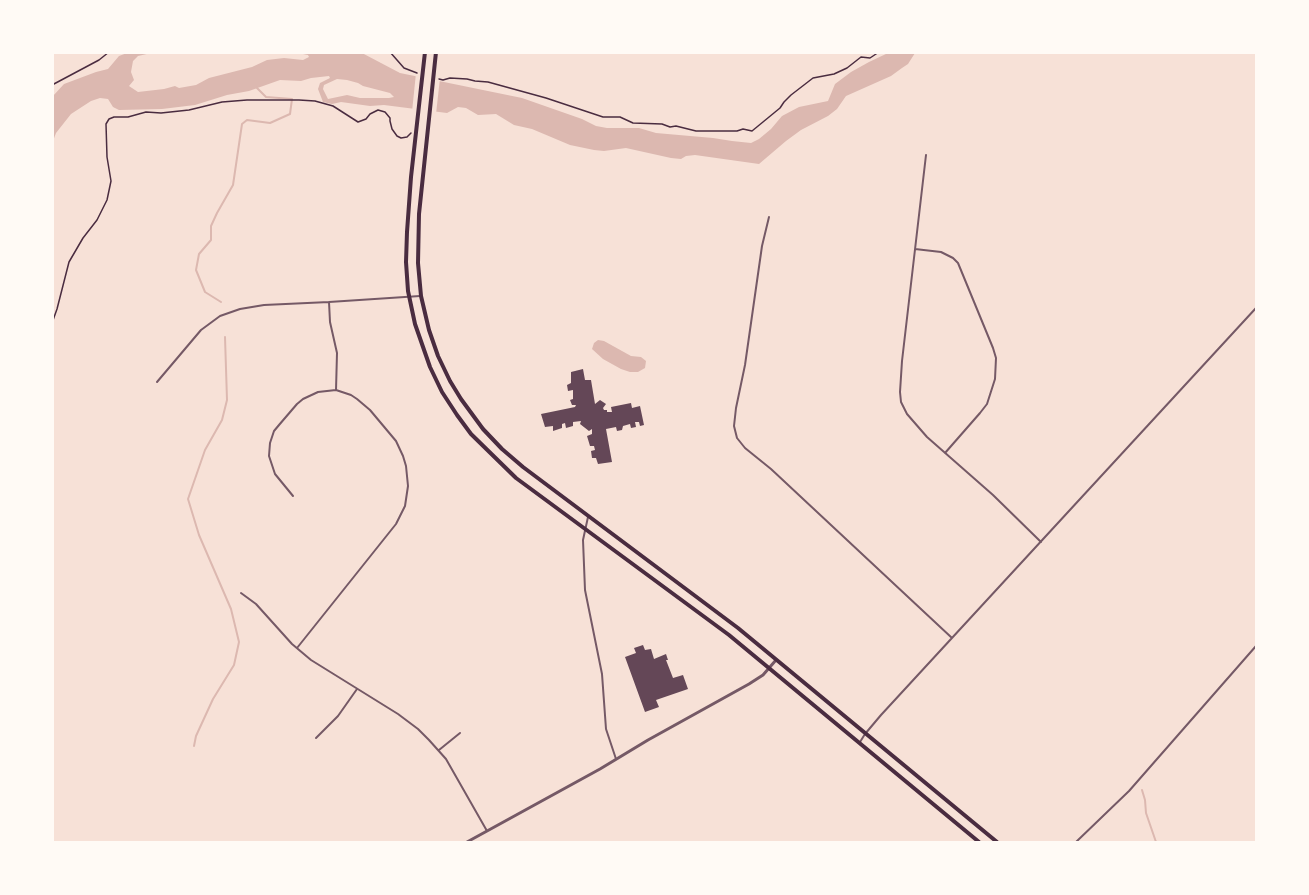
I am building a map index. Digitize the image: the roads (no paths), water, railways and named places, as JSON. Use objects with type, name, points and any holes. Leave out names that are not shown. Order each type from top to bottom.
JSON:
[{"type":"main road","points":[[425,52],[411,177],[406,252],[407,281],[415,324],[430,367],[442,392],[471,434],[516,478],[698,611],[979,843]]},
{"type":"main road","points":[[436,52],[419,213],[418,262],[421,296],[434,342],[450,381],[461,399],[483,429],[523,467],[738,627],[997,843]]},
{"type":"street","points":[[926,155],[900,392],[901,402],[907,414],[927,437],[993,495],[1041,542]]},
{"type":"street","points":[[769,217],[762,246],[745,365],[736,408],[734,426],[737,438],[745,448],[771,469],[952,638]]},
{"type":"street","points":[[915,249],[941,252],[958,263],[996,358],[996,379],[987,404],[945,453]]},
{"type":"street","points":[[157,382],[193,338],[220,316],[251,306],[421,296]]},
{"type":"street","points":[[329,302],[330,322],[337,353],[336,390]]},
{"type":"street","points":[[860,744],[866,734],[952,638],[1257,308]]},
{"type":"street","points":[[293,496],[275,474],[269,449],[272,437],[279,425],[303,399],[318,392],[336,390],[351,395],[364,404],[396,441],[406,466],[408,486],[401,516],[297,648]]},
{"type":"street","points":[[589,517],[583,540],[585,590],[602,674],[606,729],[616,759]]},
{"type":"street","points":[[242,594],[256,604],[286,639],[311,660],[418,729],[439,750],[451,767],[487,831]]},
{"type":"street","points":[[1076,843],[1142,777],[1257,646]]},
{"type":"street","points":[[468,843],[749,684],[763,675],[776,660]]},
{"type":"street","points":[[315,738],[338,716],[357,689]]},
{"type":"street","points":[[439,750],[460,733]]},
{"type":"waterway","points":[[221,302],[205,292],[196,270],[199,254],[211,240],[211,226],[233,185],[242,124],[247,120],[270,123],[290,114],[292,99],[266,97],[255,86]]},
{"type":"waterway","points":[[194,746],[196,736],[213,699],[234,665],[239,642],[231,609],[199,535],[188,499],[205,450],[222,420],[227,400],[225,337]]},
{"type":"waterway","points":[[1142,790],[1146,813],[1156,842]]}]
